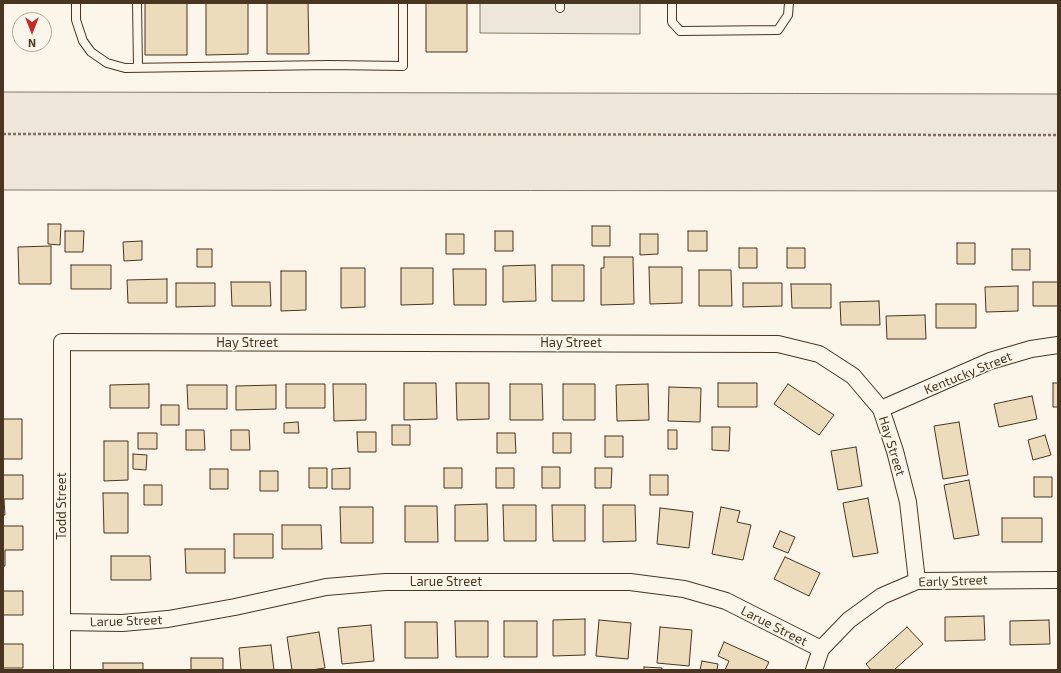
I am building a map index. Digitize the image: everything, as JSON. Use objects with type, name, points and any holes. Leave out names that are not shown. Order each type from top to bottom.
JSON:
[{"type":"street","name":"Hay Street","points":[[62,342],[778,344],[819,354],[853,376],[881,409],[895,451],[908,502],[917,581]]},
{"type":"street","name":"Todd Street","points":[[62,342],[62,670]]},
{"type":"street","name":"Kentucky Street","points":[[881,409],[990,361],[1031,349],[1058,345]]},
{"type":"street","name":"Early Street","points":[[814,670],[821,649],[849,620],[882,596],[917,581],[1058,580]]},
{"type":"street","name":"Larue Street","points":[[62,622],[122,623],[168,619],[235,607],[326,587],[385,582],[630,582],[684,589],[726,601],[821,649]]},
{"type":"lane","points":[[76,3],[76,20],[78,27],[83,41],[91,52],[107,64],[125,68],[328,65],[403,66],[403,3]]},
{"type":"lane","points":[[137,3],[138,68]]},
{"type":"lane","points":[[672,3],[672,22],[680,31],[778,30],[788,15],[789,3]]},
{"type":"path","points":[[3,134],[1058,135]]},
{"type":"shaded area","points":[[480,3],[640,3],[640,34],[480,33]]},
{"type":"shaded area","points":[[3,92],[1058,94],[1058,191],[3,190]]},
{"type":"building","points":[[145,3],[187,3],[187,55],[145,55]]},
{"type":"building","points":[[206,3],[248,3],[248,54],[206,55]]},
{"type":"building","points":[[267,3],[308,3],[309,54],[267,54]]},
{"type":"building","points":[[426,3],[467,3],[467,52],[426,52]]},
{"type":"building","points":[[48,224],[61,224],[60,245],[48,244]]},
{"type":"building","points":[[592,226],[610,226],[610,246],[592,246]]},
{"type":"building","points":[[65,231],[84,231],[83,252],[65,252]]},
{"type":"building","points":[[495,231],[513,231],[513,251],[495,251]]},
{"type":"building","points":[[688,231],[707,231],[707,251],[688,251]]},
{"type":"building","points":[[446,234],[464,234],[464,254],[446,254]]},
{"type":"building","points":[[640,234],[658,234],[658,254],[640,255]]},
{"type":"building","points":[[142,241],[142,260],[124,261],[123,242]]},
{"type":"building","points":[[957,243],[975,243],[975,264],[957,264]]},
{"type":"building","points":[[51,246],[51,284],[19,284],[18,247]]},
{"type":"building","points":[[739,248],[757,248],[757,268],[739,268]]},
{"type":"building","points":[[787,248],[805,248],[805,268],[787,268]]},
{"type":"building","points":[[197,249],[212,249],[212,267],[197,267]]},
{"type":"building","points":[[1012,249],[1030,249],[1030,270],[1012,270]]},
{"type":"building","points":[[604,257],[633,257],[634,304],[601,305],[601,268],[604,268]]},
{"type":"building","points":[[71,265],[111,265],[111,289],[71,289]]},
{"type":"building","points":[[535,265],[536,301],[503,302],[503,266]]},
{"type":"building","points":[[552,265],[584,265],[584,301],[552,301]]},
{"type":"building","points":[[649,267],[682,267],[682,303],[650,304]]},
{"type":"building","points":[[341,268],[365,268],[365,307],[341,308]]},
{"type":"building","points":[[401,268],[433,268],[433,304],[401,305]]},
{"type":"building","points":[[453,269],[486,269],[486,305],[454,305]]},
{"type":"building","points":[[699,270],[731,270],[732,306],[699,306]]},
{"type":"building","points":[[281,271],[306,271],[306,310],[281,311]]},
{"type":"building","points":[[167,279],[167,303],[128,303],[127,280]]},
{"type":"building","points":[[231,282],[270,282],[271,306],[232,306]]},
{"type":"building","points":[[1033,282],[1058,282],[1058,306],[1033,306]]},
{"type":"building","points":[[176,283],[215,283],[215,306],[176,307]]},
{"type":"building","points":[[743,283],[782,283],[782,306],[743,307]]},
{"type":"building","points":[[791,284],[831,284],[831,308],[792,308]]},
{"type":"building","points":[[1018,286],[1018,311],[986,312],[985,287]]},
{"type":"building","points":[[879,301],[880,325],[841,325],[840,302]]},
{"type":"building","points":[[936,304],[976,304],[976,328],[936,328]]},
{"type":"building","points":[[925,315],[926,339],[887,339],[886,316]]},
{"type":"building","points":[[404,383],[436,383],[437,419],[404,420]]},
{"type":"building","points":[[456,383],[489,383],[489,419],[457,420]]},
{"type":"building","points":[[718,383],[757,383],[757,407],[718,407]]},
{"type":"building","points":[[1053,383],[1058,383],[1058,407],[1053,407]]},
{"type":"building","points":[[149,384],[149,408],[110,408],[110,385]]},
{"type":"building","points":[[286,384],[325,384],[325,408],[286,408]]},
{"type":"building","points":[[333,384],[366,384],[366,420],[334,421]]},
{"type":"building","points":[[510,384],[542,384],[543,420],[510,420]]},
{"type":"building","points":[[563,384],[595,384],[595,420],[563,420]]},
{"type":"building","points":[[648,384],[649,420],[617,421],[616,385]]},
{"type":"building","points":[[788,384],[834,415],[819,435],[774,404]]},
{"type":"building","points":[[187,385],[227,385],[227,409],[188,409]]},
{"type":"building","points":[[276,385],[276,409],[236,410],[236,386]]},
{"type":"building","points":[[669,387],[701,388],[700,422],[668,421]]},
{"type":"building","points":[[1032,396],[1037,419],[999,427],[994,404]]},
{"type":"building","points":[[161,405],[179,405],[179,425],[161,425]]},
{"type":"building","points":[[3,419],[22,419],[22,459],[3,459]]},
{"type":"building","points":[[298,422],[299,433],[284,433],[284,423]]},
{"type":"building","points":[[959,422],[968,475],[943,479],[934,426]]},
{"type":"building","points":[[392,425],[410,425],[410,445],[392,445]]},
{"type":"building","points":[[712,427],[730,427],[729,451],[712,450]]},
{"type":"building","points":[[186,430],[204,430],[205,450],[186,450]]},
{"type":"building","points":[[231,430],[249,430],[250,450],[231,450]]},
{"type":"building","points":[[668,430],[677,430],[677,449],[668,449]]},
{"type":"building","points":[[357,432],[376,432],[376,452],[358,452]]},
{"type":"building","points":[[138,433],[157,433],[157,449],[138,449]]},
{"type":"building","points":[[497,433],[515,433],[516,453],[497,453]]},
{"type":"building","points":[[553,433],[571,433],[571,453],[553,453]]},
{"type":"building","points":[[1045,435],[1051,455],[1033,460],[1028,440]]},
{"type":"building","points":[[605,436],[623,436],[623,457],[605,457]]},
{"type":"building","points":[[104,441],[128,441],[128,480],[104,481]]},
{"type":"building","points":[[856,447],[862,486],[838,490],[831,451]]},
{"type":"building","points":[[133,454],[147,455],[146,470],[133,469]]},
{"type":"building","points":[[542,467],[560,467],[560,488],[542,488]]},
{"type":"building","points":[[309,468],[327,468],[327,488],[309,488]]},
{"type":"building","points":[[350,468],[350,489],[332,489],[332,469]]},
{"type":"building","points":[[444,468],[462,468],[462,488],[444,488]]},
{"type":"building","points":[[496,468],[514,468],[514,488],[496,488]]},
{"type":"building","points":[[595,468],[612,468],[611,488],[595,488]]},
{"type":"building","points":[[210,469],[228,469],[228,489],[210,489]]},
{"type":"building","points":[[260,471],[278,471],[278,491],[260,491]]},
{"type":"building","points":[[3,475],[23,475],[23,499],[4,499],[5,515],[3,515]]},
{"type":"building","points":[[650,475],[668,475],[668,495],[650,495]]},
{"type":"building","points":[[1034,477],[1052,477],[1052,497],[1034,497]]},
{"type":"building","points":[[969,480],[979,535],[954,539],[944,485]]},
{"type":"building","points":[[144,485],[162,485],[162,505],[144,505]]},
{"type":"building","points":[[103,493],[128,493],[128,533],[104,533]]},
{"type":"building","points":[[868,498],[878,553],[853,557],[843,503]]},
{"type":"building","points":[[487,504],[488,541],[455,541],[455,505]]},
{"type":"building","points":[[503,505],[536,505],[536,541],[504,541]]},
{"type":"building","points":[[552,505],[585,505],[585,541],[553,541]]},
{"type":"building","points":[[603,505],[635,505],[636,541],[603,542]]},
{"type":"building","points":[[405,506],[437,506],[438,542],[405,542]]},
{"type":"building","points":[[340,507],[373,507],[373,543],[341,543]]},
{"type":"building","points":[[721,507],[740,511],[737,522],[751,525],[743,560],[712,554]]},
{"type":"building","points":[[660,508],[693,512],[689,548],[657,544]]},
{"type":"building","points":[[1002,518],[1042,518],[1042,542],[1002,542]]},
{"type":"building","points":[[282,525],[321,525],[322,549],[282,549]]},
{"type":"building","points":[[3,526],[23,526],[23,550],[5,550],[5,566],[3,566]]},
{"type":"building","points":[[780,531],[795,537],[788,553],[773,547]]},
{"type":"building","points":[[234,534],[273,534],[273,558],[234,558]]},
{"type":"building","points":[[185,549],[225,549],[225,573],[186,573]]},
{"type":"building","points":[[111,556],[150,556],[151,580],[111,580]]},
{"type":"building","points":[[785,557],[820,573],[809,596],[774,579]]},
{"type":"building","points":[[3,591],[23,591],[23,615],[3,615]]},
{"type":"building","points":[[984,616],[985,640],[945,641],[945,617]]},
{"type":"building","points":[[585,619],[585,655],[553,656],[553,620]]},
{"type":"building","points":[[599,620],[631,623],[628,659],[596,656]]},
{"type":"building","points":[[1049,620],[1050,644],[1010,645],[1010,621]]},
{"type":"building","points":[[455,621],[488,621],[488,657],[456,657]]},
{"type":"building","points":[[504,621],[537,621],[537,657],[504,657]]},
{"type":"building","points":[[405,622],[437,622],[438,658],[405,658]]},
{"type":"building","points":[[371,625],[374,661],[342,664],[338,628]]},
{"type":"building","points":[[660,627],[692,630],[689,666],[657,663]]},
{"type":"building","points":[[907,627],[923,644],[894,670],[871,670],[866,664]]},
{"type":"building","points":[[319,632],[325,668],[292,670],[287,637]]},
{"type":"building","points":[[724,642],[769,662],[765,670],[725,670],[729,661],[718,656]]},
{"type":"building","points":[[3,644],[23,644],[23,668],[3,668]]},
{"type":"building","points":[[271,645],[274,670],[241,670],[239,648]]},
{"type":"building","points":[[191,658],[223,658],[223,670],[191,670]]},
{"type":"building","points":[[702,661],[718,664],[717,670],[700,670]]},
{"type":"building","points":[[103,663],[143,663],[143,670],[103,670]]},
{"type":"building","points":[[644,667],[662,668],[662,670],[644,670]]}]
